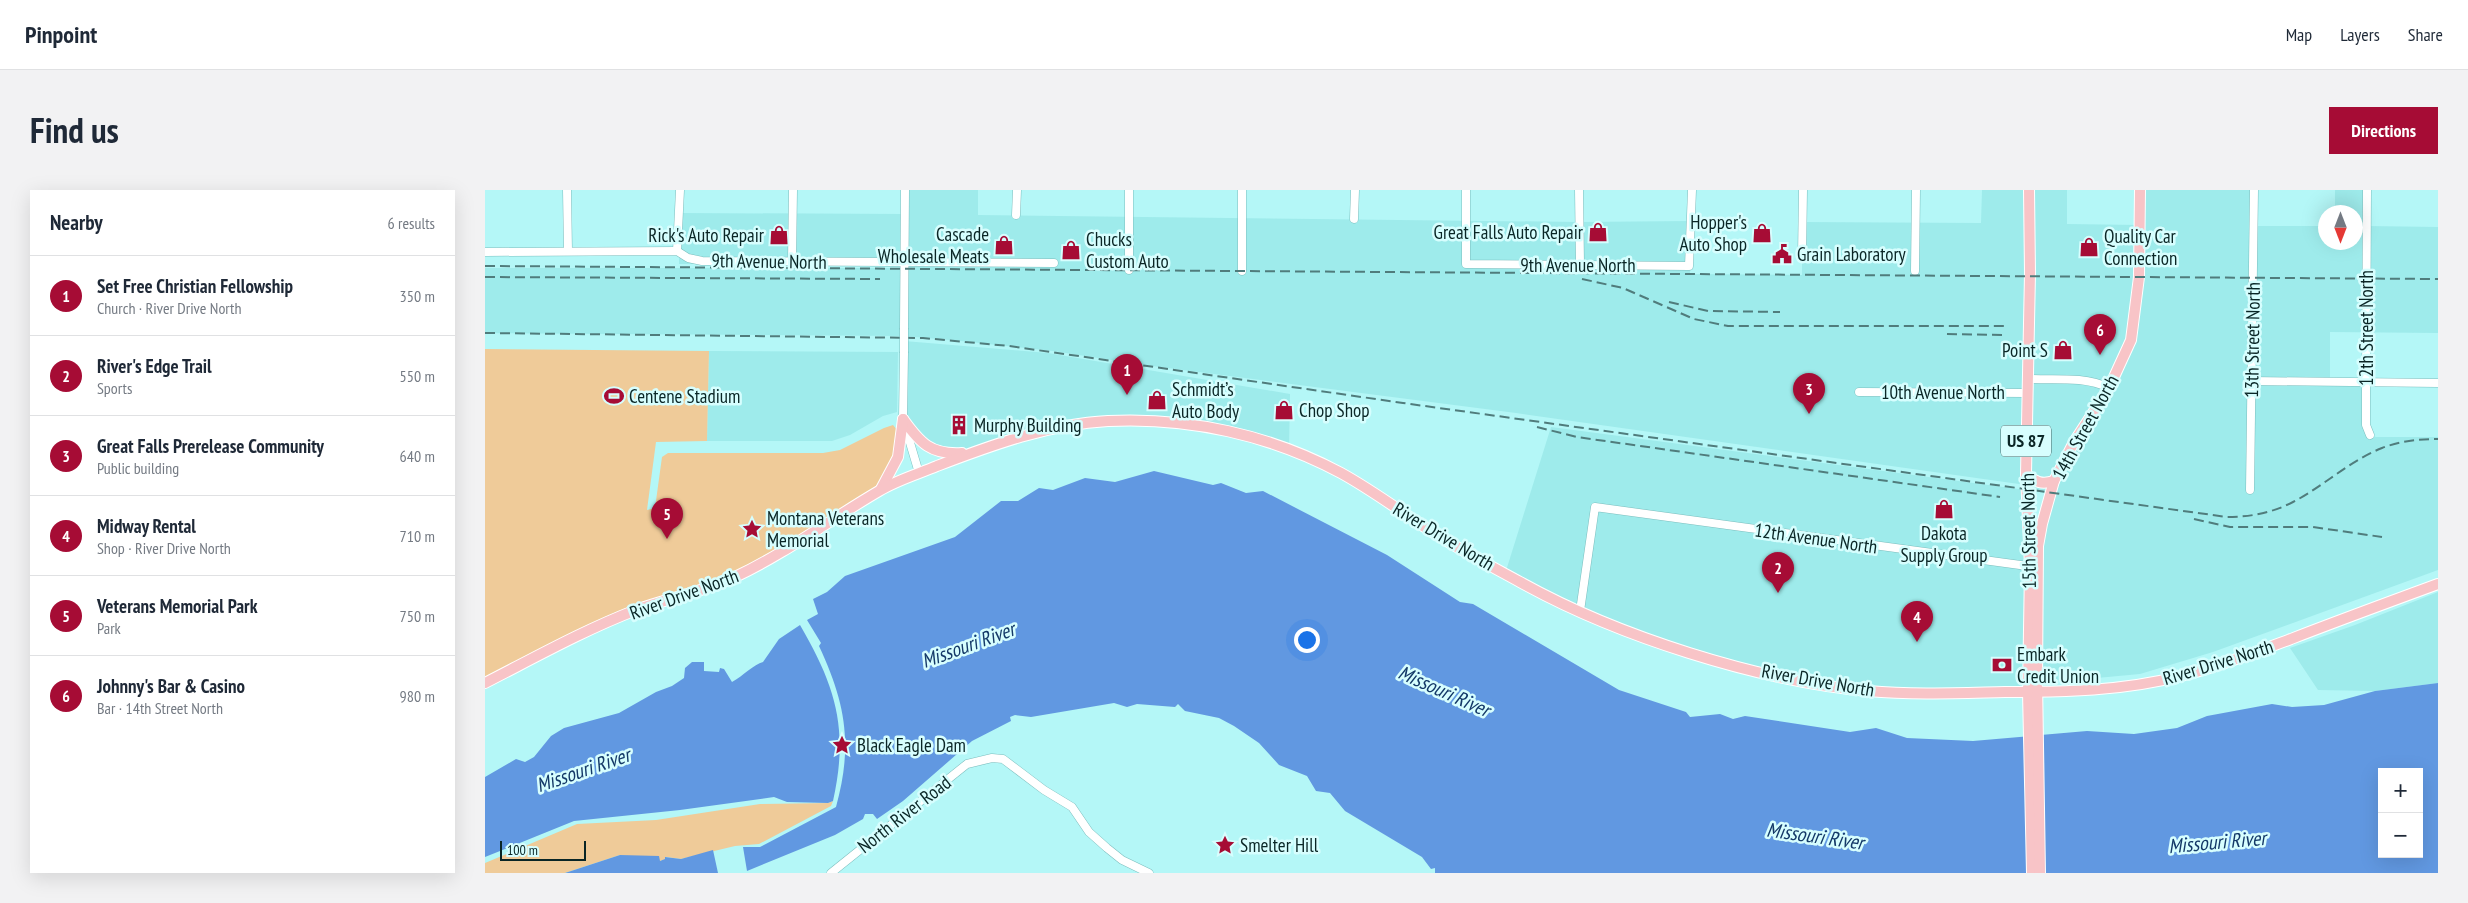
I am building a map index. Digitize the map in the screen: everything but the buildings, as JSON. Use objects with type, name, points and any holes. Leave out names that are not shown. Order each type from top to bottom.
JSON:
[{"type":"main road","name":"15th Street North","points":[[2029,190],[2030,273],[2026,474],[2033,567],[2032,873]]},
{"type":"main road","name":"14th Street North","points":[[2038,546],[2054,481],[2074,442],[2109,388],[2131,340],[2139,277],[2140,190]]},
{"type":"main road","points":[[903,419],[915,436],[936,451],[945,454],[972,453]]},
{"type":"main road","points":[[881,489],[898,457],[903,419]]},
{"type":"main road","name":"River Drive North","points":[[485,683],[629,613],[709,588],[739,576],[775,556],[881,489],[919,473],[1031,434],[1085,423],[1111,421],[1169,422],[1256,438],[1289,450],[1342,474],[1434,533],[1525,585],[1580,611],[1663,644],[1731,664],[1805,682],[1894,692],[2033,692],[2112,689],[2184,676],[2231,661],[2438,584]]},
{"type":"main road","points":[[2026,474],[2037,483],[2045,484],[2054,481]]},
{"type":"main road","name":"15th Street North","points":[[2033,567],[2038,546]]},
{"type":"main road","name":"15th Street North","points":[[2033,712],[2040,873]]},
{"type":"street","points":[[567,190],[568,251]]},
{"type":"street","points":[[677,251],[680,190]]},
{"type":"street","points":[[792,262],[793,190]]},
{"type":"street","points":[[905,190],[903,419],[909,448],[919,473]]},
{"type":"street","points":[[1016,215],[1017,190]]},
{"type":"street","points":[[1129,190],[1129,270]]},
{"type":"street","points":[[1241,190],[1242,271]]},
{"type":"street","points":[[1354,219],[1355,190]]},
{"type":"street","name":"9th Avenue North","points":[[1466,190],[1466,264],[1689,266],[1692,190]]},
{"type":"street","points":[[1579,190],[1580,264]]},
{"type":"street","points":[[1802,257],[1803,190]]},
{"type":"street","points":[[1915,271],[1916,190]]},
{"type":"street","name":"13th Street North","points":[[2250,490],[2254,190]]},
{"type":"street","name":"12th Street North","points":[[2367,190],[2366,383],[2367,424],[2370,435]]},
{"type":"street","name":"9th Avenue North","points":[[485,252],[677,251],[688,258],[702,261],[1055,263]]},
{"type":"street","name":"10th Avenue North","points":[[2028,379],[2098,382],[2109,388]]},
{"type":"street","points":[[2251,381],[2438,383]]},
{"type":"street","name":"10th Avenue North","points":[[1859,392],[2027,393]]},
{"type":"street","name":"12th Avenue North","points":[[1580,611],[1595,507],[2033,567]]},
{"type":"street","name":"North River Road","points":[[831,873],[967,764],[992,758],[1003,759],[1044,790],[1072,807],[1089,832],[1107,848],[1122,860],[1149,873]]},
{"type":"shaded area","points":[[905,190],[978,190],[978,215],[1579,222],[1691,221],[1690,274],[1802,275],[1802,222],[1981,223],[1982,190],[2067,190],[2067,224],[2139,225],[2140,190],[2254,190],[2253,226],[2318,226],[2318,250],[2363,250],[2363,205],[2335,205],[2335,190],[2367,190],[2367,226],[2438,227],[2438,333],[2330,332],[2330,382],[2366,383],[2370,435],[2376,437],[2438,437],[2438,570],[2213,652],[2140,674],[2075,680],[2037,680],[2037,567],[2049,493],[2026,491],[2028,692],[1932,693],[1805,682],[1655,641],[1505,574],[1551,427],[2026,490],[2026,485],[1516,413],[1137,364],[1053,351],[961,341],[904,336],[485,333],[485,268],[904,268],[905,263],[679,264],[679,213],[904,214]]},
{"type":"shaded area","points":[[904,341],[1048,353],[1290,394],[1289,450],[1198,426],[1085,423],[972,453],[936,451],[903,419]]},
{"type":"shaded area","points":[[485,349],[709,351],[707,441],[656,442],[647,510],[655,508],[662,457],[668,453],[823,453],[840,450],[893,425],[898,431],[895,448],[884,476],[874,489],[753,564],[724,578],[632,605],[485,677]]},
{"type":"shaded area","points":[[709,351],[898,352],[897,412],[883,416],[850,435],[832,441],[707,441]]},
{"type":"shaded area","points":[[2438,592],[2438,683],[2375,691],[2318,690],[2290,648],[2355,625]]},
{"type":"shaded area","points":[[833,801],[831,806],[759,844],[735,846],[681,859],[666,857],[666,859],[660,861],[620,855],[565,873],[485,873],[485,863],[577,824],[656,820],[760,804],[828,803]]},
{"type":"water","name":"Missouri River","points":[[1154,471],[1213,485],[1221,483],[1246,493],[1263,491],[1387,555],[1460,602],[1473,604],[1619,690],[1686,712],[1690,717],[1720,714],[1733,719],[1745,716],[1850,732],[1876,728],[1907,738],[1973,741],[2087,731],[2134,734],[2177,728],[2207,716],[2272,704],[2292,707],[2324,705],[2375,691],[2438,683],[2438,873],[1435,873],[1435,868],[1431,869],[1422,857],[1345,811],[1330,793],[1316,791],[1307,776],[1279,765],[1259,743],[1219,718],[1185,711],[1178,704],[1175,707],[1137,704],[1127,707],[1114,703],[1031,717],[1015,715],[1010,717],[1011,721],[972,741],[903,801],[877,819],[873,814],[865,814],[863,819],[835,835],[747,871],[743,847],[760,847],[836,807],[844,764],[844,725],[835,687],[819,646],[821,643],[807,620],[818,614],[813,599],[827,592],[845,576],[955,537],[1001,501],[1018,501],[1039,488],[1053,490],[1085,478],[1115,482]]},
{"type":"water","name":"Missouri River","points":[[800,625],[823,669],[836,709],[840,752],[833,801],[828,803],[787,802],[774,797],[680,810],[574,821],[485,857],[485,777],[516,759],[525,762],[534,757],[551,736],[564,728],[619,713],[656,692],[672,686],[684,678],[685,668],[692,662],[704,662],[704,671],[719,672],[720,668],[724,669],[732,682],[763,662],[779,639]]},
{"type":"water","points":[[713,850],[718,873],[565,873],[620,855],[659,856],[660,861],[665,859],[665,857],[681,859]]},
{"type":"railway","points":[[485,266],[2438,279]]},
{"type":"railway","points":[[485,277],[880,279]]},
{"type":"railway","points":[[1582,279],[1623,288],[1694,319],[1728,326],[2006,326]]},
{"type":"railway","points":[[1669,302],[1708,311],[1780,312]]},
{"type":"railway","points":[[485,333],[923,338],[1009,346],[1403,403],[2227,517],[2261,514],[2285,506],[2304,496],[2370,453],[2382,448],[2410,441],[2438,439]]},
{"type":"railway","points":[[1947,334],[2004,335]]},
{"type":"railway","points":[[1537,427],[1577,437],[2000,497]]},
{"type":"railway","points":[[2194,519],[2230,527],[2313,527],[2382,537]]},
{"type":"place","name":"Great Falls Auto Repair","points":[[1598,232]]},
{"type":"place","name":"Hopper's Auto Shop","points":[[1762,233]]},
{"type":"place","name":"Rick's Auto Repair","points":[[779,235]]},
{"type":"place","name":"Cascade Wholesale Meats","points":[[1004,245]]},
{"type":"place","name":"Quality Car Connection","points":[[2089,247]]},
{"type":"place","name":"Chucks Custom Auto","points":[[1071,250]]},
{"type":"place","name":"Grain Laboratory","points":[[1782,254]]},
{"type":"place","name":"Point S","points":[[2063,350]]},
{"type":"place","name":"Johnny's Bar & Casino","points":[[2100,355]]},
{"type":"place","name":"Set Free Christian Fellowship","points":[[1127,395]]},
{"type":"place","name":"Centene Stadium","points":[[614,396]]},
{"type":"place","name":"Schmidt’s Auto Body","points":[[1157,400]]},
{"type":"place","name":"Chop Shop","points":[[1284,410]]},
{"type":"place","name":"Great Falls Prerelease Community","points":[[1809,414]]},
{"type":"place","name":"Murphy Building","points":[[959,425]]},
{"type":"place","name":"Dakota Supply Group","points":[[1944,509]]},
{"type":"place","name":"Montana Veterans Memorial","points":[[752,529]]},
{"type":"place","name":"Veterans Memorial Park","points":[[667,539]]},
{"type":"place","name":"River's Edge Trail","points":[[1778,593]]},
{"type":"place","name":"Midway Rental","points":[[1917,642]]},
{"type":"place","name":"Embark Credit Union","points":[[2002,665]]},
{"type":"place","name":"Black Eagle Dam","points":[[842,745]]},
{"type":"place","name":"Smelter Hill","points":[[1225,845]]}]
